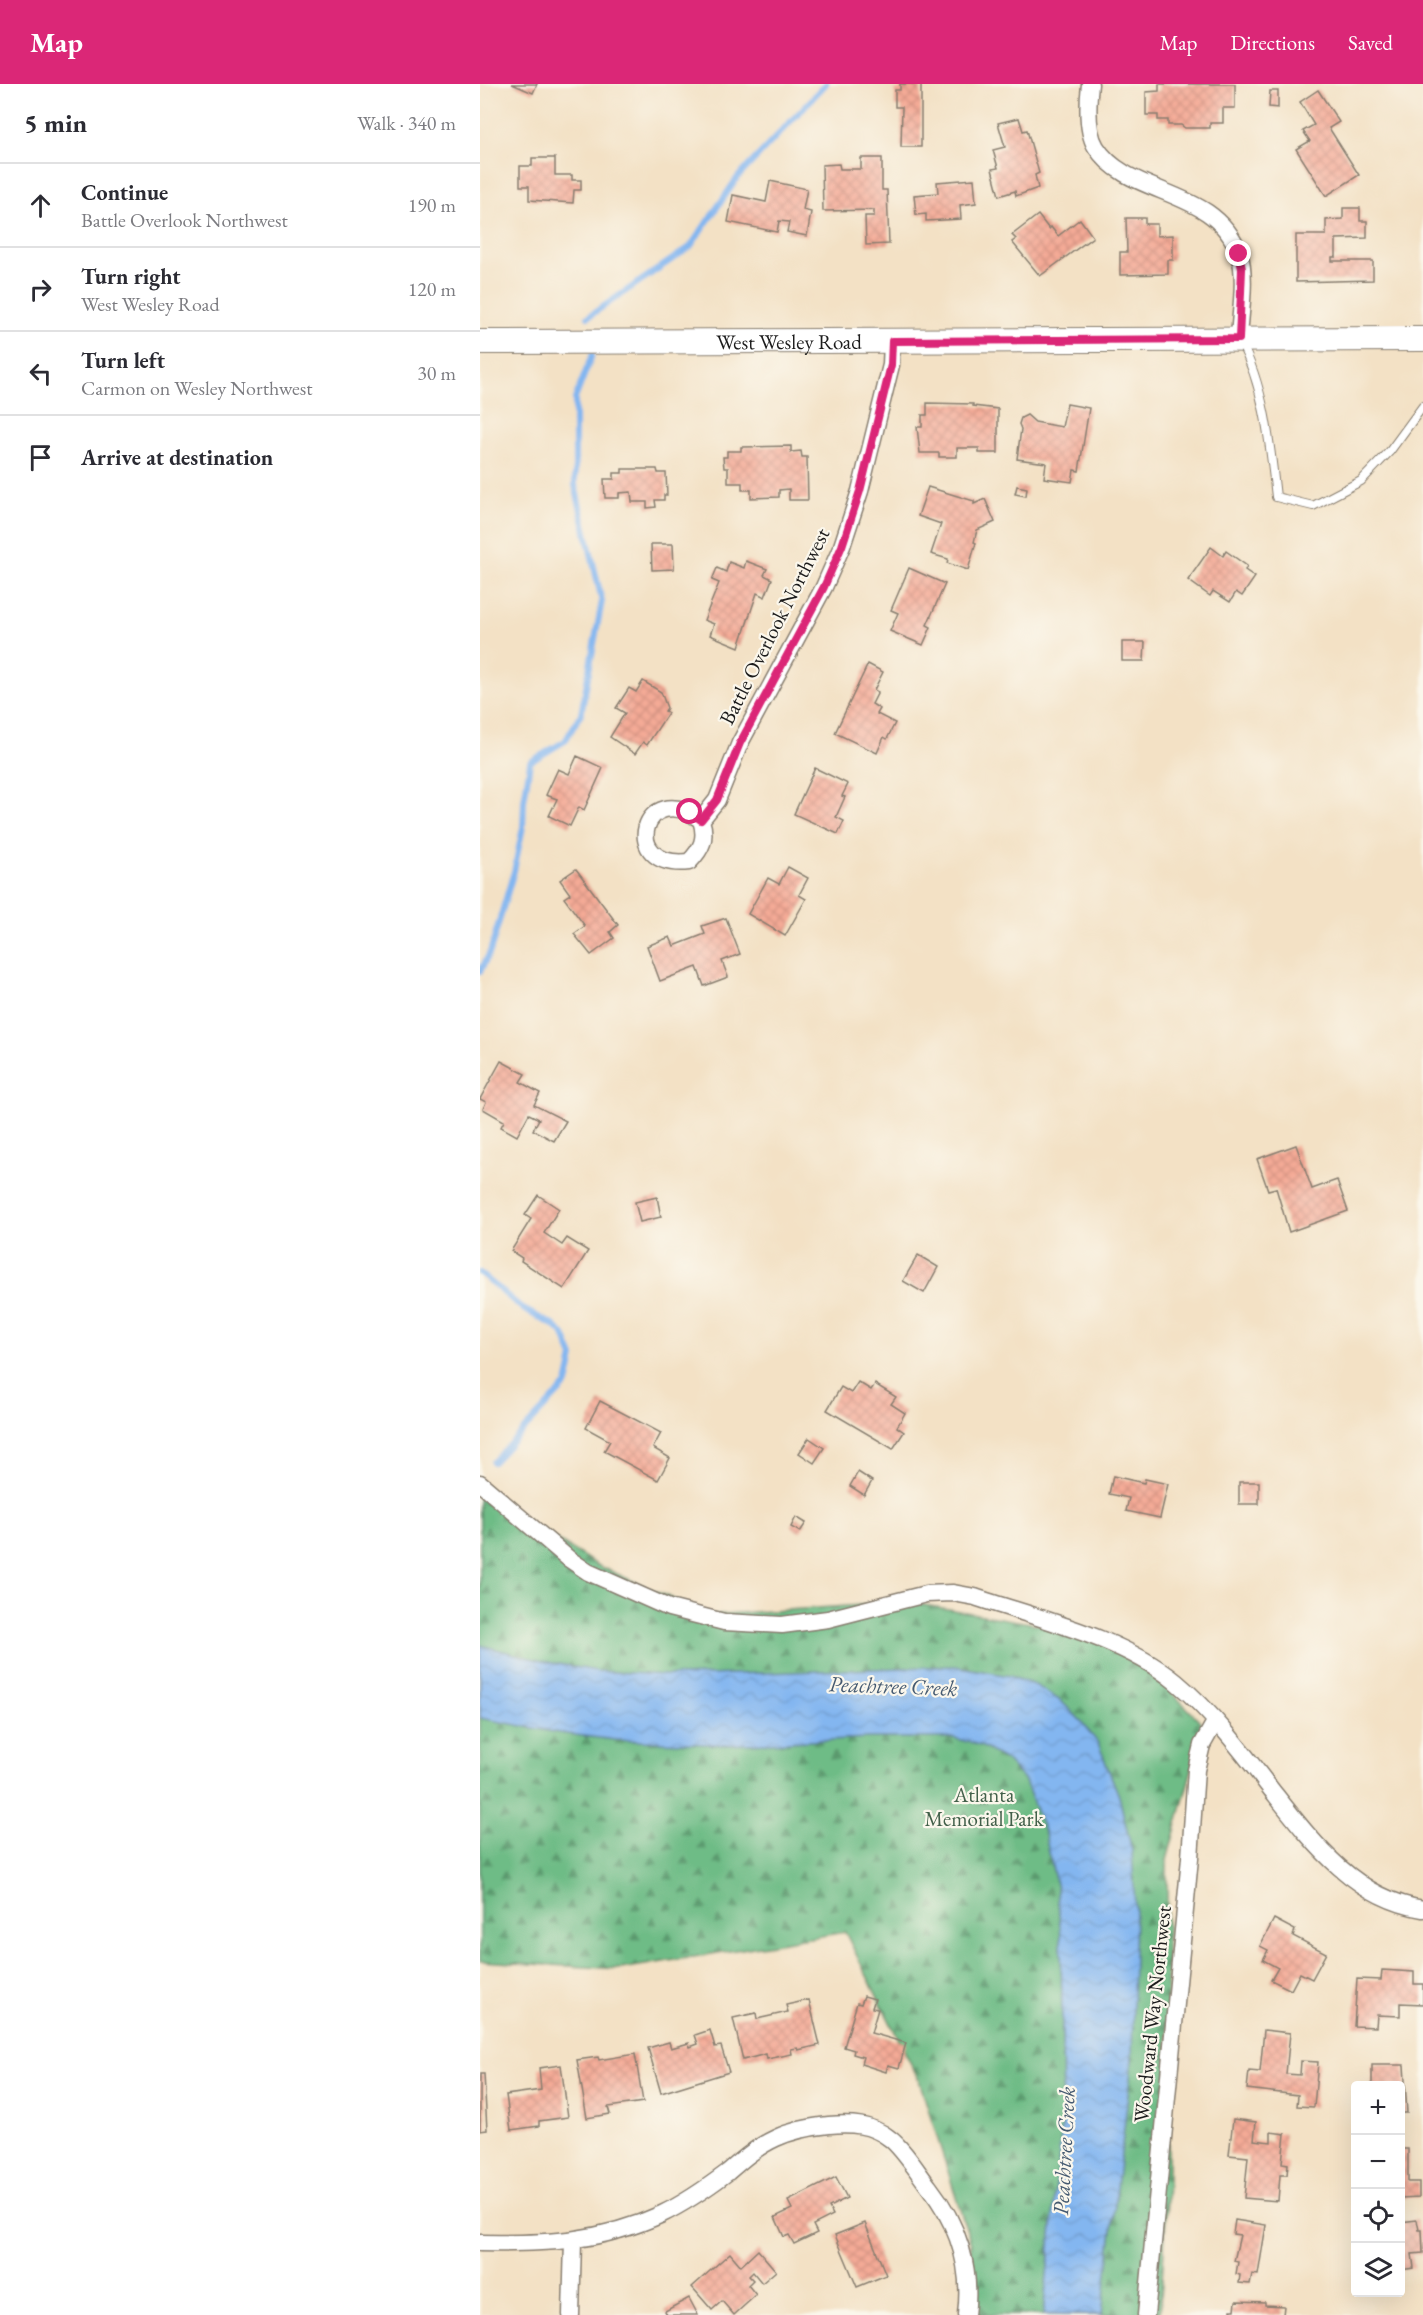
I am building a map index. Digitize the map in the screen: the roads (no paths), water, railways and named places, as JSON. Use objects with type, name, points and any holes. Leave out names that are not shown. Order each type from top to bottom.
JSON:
[{"type":"street","points":[[1090,84],[1089,120],[1095,146],[1113,165],[1137,180],[1170,192],[1194,205],[1219,222],[1231,237],[1239,254],[1242,269],[1239,339]]},
{"type":"street","name":"West Wesley Road","points":[[480,342],[1423,339]]},
{"type":"street","name":"Battle Overlook Northwest","points":[[701,820],[717,800],[740,743],[824,587],[842,546],[860,491],[891,365],[892,341]]},
{"type":"street","points":[[480,1483],[569,1559],[588,1572],[669,1608],[724,1622],[782,1625],[828,1619],[926,1594],[953,1593],[975,1597],[1134,1653],[1176,1682],[1215,1722],[1335,1865],[1382,1897],[1423,1909]]},
{"type":"street","name":"Woodward Way Northwest","points":[[1146,2315],[1189,1870],[1196,1770],[1202,1745],[1215,1722]]},
{"type":"street","points":[[480,2243],[534,2244],[573,2241],[617,2232],[663,2213],[693,2196],[755,2150],[777,2137],[805,2128],[846,2123],[870,2127],[891,2139],[937,2197],[951,2221],[965,2263],[968,2301],[966,2315]]},
{"type":"street","points":[[571,2315],[573,2241]]},
{"type":"lane","points":[[1239,339],[1249,359],[1268,429],[1276,497],[1313,506],[1361,481],[1390,451],[1423,406]]},
{"type":"water","name":"Peachtree Creek","points":[[480,1645],[542,1661],[597,1671],[682,1676],[955,1666],[1010,1676],[1037,1686],[1061,1701],[1081,1721],[1098,1743],[1119,1796],[1132,1851],[1135,1907],[1132,2061],[1102,2315],[1043,2315],[1063,2116],[1061,1938],[1057,1889],[1045,1834],[1025,1781],[1006,1760],[981,1746],[954,1738],[869,1738],[728,1745],[615,1740],[559,1733],[480,1718]]},
{"type":"waterway","points":[[588,317],[690,247],[738,177],[826,84]]},
{"type":"waterway","points":[[480,972],[490,952],[514,871],[523,827],[530,762],[565,741],[581,714],[602,601],[575,485],[575,399],[592,355]]},
{"type":"waterway","points":[[480,1273],[523,1309],[555,1326],[564,1335],[573,1357],[567,1384],[493,1462]]},
{"type":"park label","name":"Atlanta Memorial Park","points":[[984,1806]]}]
